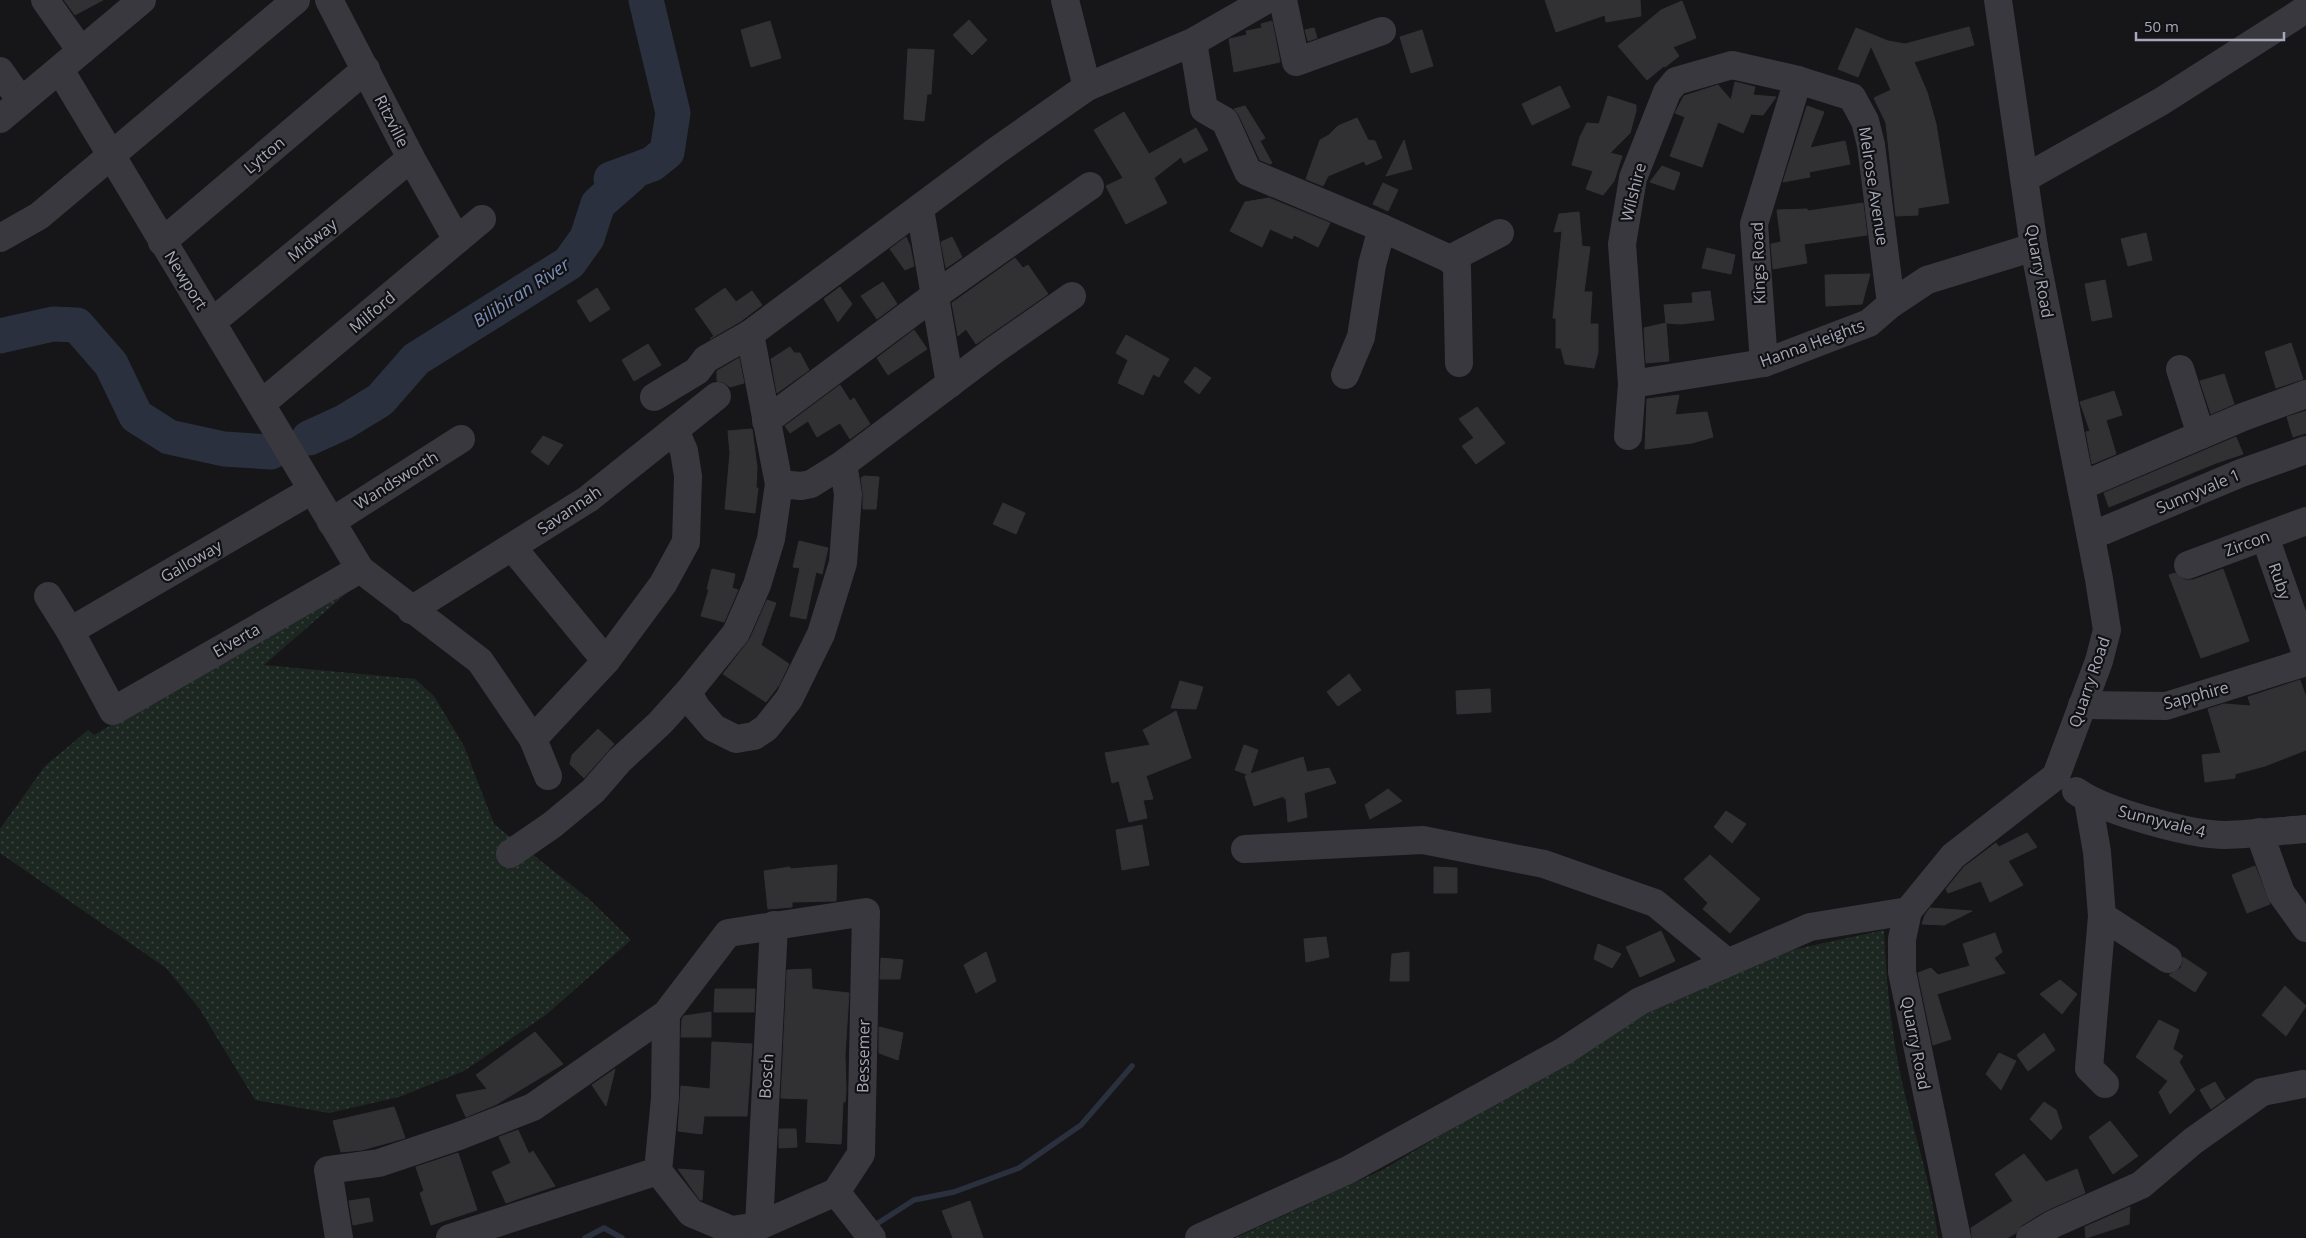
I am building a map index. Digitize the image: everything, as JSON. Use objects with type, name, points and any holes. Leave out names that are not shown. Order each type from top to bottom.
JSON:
[{"type":"street","points":[[45,0],[81,51]]},
{"type":"street","points":[[0,238],[39,216],[296,0]]},
{"type":"street","name":"Ritzville","points":[[329,0],[412,158],[458,240]]},
{"type":"street","points":[[1065,0],[1086,87]]},
{"type":"street","points":[[654,397],[697,371],[706,359],[750,334],[996,151],[1086,87],[1193,42],[1266,0]]},
{"type":"street","points":[[1282,0],[1296,62],[1382,31]]},
{"type":"street","name":"Quarry Road","points":[[1957,1238],[1902,972],[1902,939],[1908,911],[1953,856],[2056,776],[2100,661],[2107,630],[2091,536],[2034,247],[1998,0]]},
{"type":"street","points":[[0,119],[60,70],[137,2]]},
{"type":"street","points":[[2025,178],[2162,101],[2306,9]]},
{"type":"street","points":[[1193,42],[1204,109],[1225,121],[1248,172],[1382,228],[1450,259],[1458,267],[1459,363]]},
{"type":"street","name":"Wilshire","points":[[1628,436],[1632,384],[1622,244],[1633,178],[1667,92],[1676,81],[1732,66],[1798,80]]},
{"type":"street","name":"Lytton","points":[[162,242],[366,69]]},
{"type":"street","name":"Newport","points":[[60,70],[360,569],[411,610],[480,661],[533,739],[548,776]]},
{"type":"street","points":[[0,71],[21,101]]},
{"type":"street","name":"Melrose Avenue","points":[[1798,80],[1852,97],[1864,121],[1871,145],[1890,304]]},
{"type":"street","name":"Kings Road","points":[[1764,363],[1754,224],[1798,80]]},
{"type":"street","name":"Midway","points":[[212,322],[412,158]]},
{"type":"street","points":[[766,421],[934,296],[1090,186]]},
{"type":"street","points":[[920,209],[950,384]]},
{"type":"street","name":"Milford","points":[[261,404],[482,219]]},
{"type":"street","points":[[1346,376],[1361,337],[1372,266],[1382,228]]},
{"type":"street","points":[[1450,259],[1500,233]]},
{"type":"street","name":"Hanna Heights","points":[[1632,384],[1764,363],[1869,323],[1890,304],[1927,280],[2034,247]]},
{"type":"street","points":[[779,484],[801,486],[811,484],[843,464],[1072,296]]},
{"type":"street","points":[[510,854],[552,825],[593,791],[620,761],[660,723],[736,633],[757,585],[771,539],[779,484],[750,334]]},
{"type":"street","points":[[2180,369],[2201,435]]},
{"type":"street","points":[[2081,486],[2201,435],[2306,394]]},
{"type":"street","name":"Savannah","points":[[411,610],[588,499],[717,396]]},
{"type":"street","points":[[533,739],[606,661],[663,584],[686,542],[688,476],[684,451],[675,430]]},
{"type":"street","name":"Wandsworth","points":[[331,522],[461,439]]},
{"type":"street","name":"Sunnyvale 1","points":[[2091,536],[2241,473],[2306,450]]},
{"type":"street","points":[[688,692],[696,708],[714,728],[736,738],[754,736],[766,728],[789,699],[821,634],[842,562],[848,494],[843,464]]},
{"type":"street","name":"Galloway","points":[[70,631],[312,490]]},
{"type":"street","name":"Zircon","points":[[2188,565],[2306,522]]},
{"type":"street","name":"Ruby","points":[[2265,537],[2306,653]]},
{"type":"street","points":[[512,547],[606,661]]},
{"type":"street","name":"Elverta","points":[[70,631],[113,711],[360,569]]},
{"type":"street","points":[[48,596],[70,631]]},
{"type":"street","name":"Sapphire","points":[[2082,705],[2166,706],[2306,662]]},
{"type":"street","name":"Sunnyvale 4","points":[[2056,776],[2088,800],[2174,827],[2224,835],[2306,829]]},
{"type":"street","points":[[2088,800],[2097,852],[2102,916],[2089,1068],[2105,1084]]},
{"type":"street","points":[[2259,832],[2281,893],[2306,928]]},
{"type":"street","points":[[1245,849],[1423,840],[1544,864],[1655,902],[1727,962]]},
{"type":"street","points":[[1199,1238],[1348,1170],[1564,1051],[1640,1001],[1810,927],[1908,911]]},
{"type":"street","name":"Bessemer","points":[[774,925],[866,912],[861,1154],[836,1192]]},
{"type":"street","points":[[2102,916],[2168,959]]},
{"type":"street","points":[[339,1238],[328,1170],[379,1163],[533,1108],[666,1014],[728,933],[774,925]]},
{"type":"street","name":"Bosch","points":[[759,1226],[774,925]]},
{"type":"street","points":[[666,1014],[665,1098],[658,1171],[691,1213],[731,1230],[759,1226],[836,1192],[868,1232]]},
{"type":"street","points":[[2030,1238],[2052,1224],[2140,1185],[2193,1140],[2262,1092],[2290,1086]]},
{"type":"street","points":[[450,1238],[658,1171]]},
{"type":"shaded area","points":[[357,584],[264,665],[415,679],[434,696],[464,746],[494,824],[589,899],[631,940],[547,1014],[464,1071],[399,1097],[329,1113],[255,1100],[199,1008],[166,968],[0,853],[0,829],[45,766],[88,730],[94,735]]},
{"type":"shaded area","points":[[1884,930],[1895,1044],[1902,1082],[1932,1199],[1938,1238],[1235,1238],[1384,1169],[1611,1033],[1650,1004],[1792,950]]},
{"type":"building","points":[[64,0],[103,0],[75,15]]},
{"type":"building","points":[[1545,0],[1640,0],[1641,16],[1606,22],[1605,15],[1556,32]]},
{"type":"building","points":[[1682,1],[1696,38],[1673,47],[1679,56],[1647,80],[1618,46],[1661,10]]},
{"type":"building","points":[[969,20],[987,40],[972,55],[953,35]]},
{"type":"building","points":[[770,21],[781,58],[751,67],[741,30]]},
{"type":"building","points":[[1272,21],[1280,62],[1234,72],[1229,39],[1247,35],[1246,31],[1262,28],[1261,24]]},
{"type":"building","points":[[1969,27],[1974,45],[1914,62],[1927,92],[1936,124],[1949,203],[1918,208],[1918,215],[1896,216],[1886,123],[1874,98],[1891,90],[1871,46],[1858,77],[1838,69],[1856,28],[1888,41],[1905,44]]},
{"type":"building","points":[[1314,28],[1317,38],[1308,41],[1305,30]]},
{"type":"building","points":[[1422,30],[1433,66],[1411,73],[1400,37]]},
{"type":"building","points":[[908,49],[934,50],[931,94],[927,94],[924,121],[904,119]]},
{"type":"building","points":[[1735,82],[1755,87],[1753,95],[1776,97],[1763,115],[1751,114],[1743,133],[1718,122],[1702,167],[1670,156],[1685,117],[1675,113],[1684,96],[1718,85],[1731,100]]},
{"type":"building","points":[[1560,86],[1570,107],[1532,125],[1522,104]]},
{"type":"building","points":[[1608,96],[1636,105],[1636,111],[1630,133],[1610,153],[1622,156],[1614,181],[1603,195],[1586,189],[1593,171],[1572,165],[1580,137],[1587,123],[1599,124]]},
{"type":"building","points":[[1245,106],[1265,138],[1260,141],[1272,163],[1270,164],[1260,160],[1239,115],[1234,109]]},
{"type":"building","points":[[1807,106],[1824,112],[1810,148],[1845,141],[1850,164],[1809,172],[1810,177],[1783,182]]},
{"type":"building","points":[[1124,112],[1149,154],[1196,128],[1208,150],[1184,163],[1181,157],[1154,178],[1167,203],[1126,224],[1106,186],[1123,178],[1094,130]]},
{"type":"building","points":[[1357,118],[1368,140],[1375,141],[1382,158],[1366,165],[1364,161],[1328,176],[1323,186],[1306,179],[1320,140],[1329,135],[1338,126]]},
{"type":"building","points":[[1404,140],[1412,169],[1386,176]]},
{"type":"building","points":[[1662,166],[1680,173],[1674,190],[1650,182]]},
{"type":"building","points":[[1383,183],[1398,190],[1388,211],[1373,204]]},
{"type":"building","points":[[1269,198],[1330,223],[1318,247],[1294,235],[1292,239],[1270,229],[1262,247],[1230,231],[1245,202]]},
{"type":"building","points":[[1863,203],[1867,235],[1804,244],[1807,263],[1773,269],[1771,244],[1781,242],[1777,210],[1807,209],[1808,211]]},
{"type":"building","points":[[1579,212],[1582,246],[1590,247],[1584,292],[1592,292],[1590,324],[1598,324],[1598,352],[1594,368],[1565,364],[1561,348],[1556,348],[1556,318],[1553,318],[1562,231],[1554,232],[1559,214]]},
{"type":"building","points":[[2146,233],[2152,260],[2128,266],[2121,239]]},
{"type":"building","points":[[906,237],[914,266],[905,270],[890,249]]},
{"type":"building","points":[[952,237],[962,257],[946,268],[941,242]]},
{"type":"building","points":[[1707,248],[1735,255],[1731,274],[1702,268]]},
{"type":"building","points":[[1015,258],[1023,268],[1028,265],[1048,294],[976,344],[966,329],[958,336],[952,303]]},
{"type":"building","points":[[1870,274],[1862,304],[1826,306],[1825,275]]},
{"type":"building","points":[[2105,280],[2112,317],[2092,321],[2085,284]]},
{"type":"building","points":[[883,282],[897,304],[877,319],[861,296]]},
{"type":"building","points":[[840,287],[852,304],[838,322],[824,299]]},
{"type":"building","points":[[597,288],[610,309],[590,322],[577,301]]},
{"type":"building","points":[[725,288],[736,302],[752,291],[762,305],[741,321],[710,339],[714,336],[695,309]]},
{"type":"building","points":[[1710,291],[1714,320],[1681,324],[1666,323],[1664,305],[1693,303],[1692,293]]},
{"type":"building","points":[[1666,323],[1669,361],[1646,363],[1644,328]]},
{"type":"building","points":[[914,330],[927,349],[888,375],[877,358]]},
{"type":"building","points":[[1126,335],[1169,359],[1159,377],[1153,374],[1143,395],[1118,383],[1128,360],[1116,353]]},
{"type":"building","points":[[2291,343],[2303,379],[2276,388],[2265,352]]},
{"type":"building","points":[[648,344],[661,365],[634,381],[622,360]]},
{"type":"building","points":[[790,347],[794,353],[800,353],[809,370],[777,393],[771,359]]},
{"type":"building","points":[[739,358],[744,383],[730,387],[723,382],[717,381],[717,371]]},
{"type":"building","points":[[1195,367],[1211,378],[1199,394],[1184,382]]},
{"type":"building","points":[[2224,374],[2234,404],[2211,414],[2200,381]]},
{"type":"building","points":[[840,385],[850,401],[854,398],[870,424],[850,439],[840,423],[817,437],[808,421],[790,433],[785,426]]},
{"type":"building","points":[[2114,391],[2122,415],[2106,420],[2116,454],[2092,464],[2086,432],[2090,431],[2080,402]]},
{"type":"building","points":[[1679,395],[1675,415],[1707,412],[1713,437],[1692,443],[1645,449],[1647,399]]},
{"type":"building","points":[[1477,407],[1505,443],[1476,464],[1462,446],[1474,438],[1459,419]]},
{"type":"building","points":[[2306,411],[2306,433],[2293,437],[2287,417]]},
{"type":"building","points":[[752,429],[757,467],[756,488],[758,488],[755,513],[725,509],[730,453],[728,431]]},
{"type":"building","points":[[543,436],[563,445],[548,465],[531,452]]},
{"type":"building","points":[[2236,437],[2243,454],[2216,463],[2109,507],[2104,493]]},
{"type":"building","points":[[864,476],[879,477],[876,509],[863,509],[861,478]]},
{"type":"building","points":[[1003,503],[1025,513],[1016,534],[993,524]]},
{"type":"building","points":[[799,541],[828,548],[822,574],[816,572],[806,619],[790,616],[800,568],[793,567]]},
{"type":"building","points":[[712,569],[735,574],[732,588],[738,590],[724,622],[701,616],[709,589],[707,589]]},
{"type":"building","points":[[2223,569],[2249,641],[2201,658],[2169,575],[2175,573],[2185,580],[2193,580]]},
{"type":"building","points":[[767,600],[776,603],[761,645],[789,664],[779,685],[766,702],[723,674],[750,639]]},
{"type":"building","points":[[1349,674],[1361,690],[1338,706],[1327,692]]},
{"type":"building","points":[[2300,680],[2306,697],[2306,750],[2265,766],[2235,774],[2235,778],[2205,782],[2202,755],[2221,753],[2208,709],[2224,704],[2251,706],[2248,697]]},
{"type":"building","points":[[1180,681],[1203,687],[1196,709],[1171,708]]},
{"type":"building","points":[[1490,689],[1491,712],[1457,714],[1456,691]]},
{"type":"building","points":[[1176,711],[1191,758],[1146,776],[1153,799],[1143,800],[1147,818],[1129,822],[1119,781],[1112,783],[1105,753],[1150,745],[1143,730]]},
{"type":"building","points":[[598,729],[614,744],[584,778],[570,764],[572,755]]},
{"type":"building","points":[[1244,745],[1258,750],[1250,774],[1303,757],[1307,772],[1329,768],[1336,783],[1304,793],[1307,817],[1288,822],[1286,798],[1284,799],[1284,796],[1254,806],[1245,776],[1249,775],[1235,770]]},
{"type":"building","points":[[1388,789],[1402,801],[1370,819],[1365,805]]},
{"type":"building","points":[[1726,811],[1746,824],[1732,843],[1714,827]]},
{"type":"building","points":[[1142,825],[1149,865],[1122,870],[1116,830]]},
{"type":"building","points":[[2027,833],[2037,847],[2008,861],[2023,885],[1990,902],[1981,881],[1948,893],[1946,889],[1964,867],[1996,843],[1999,847]]},
{"type":"building","points":[[1710,855],[1760,899],[1730,933],[1703,909],[1708,903],[1684,879]]},
{"type":"building","points":[[837,865],[836,901],[792,902],[792,907],[768,909],[764,871],[790,867],[790,869]]},
{"type":"building","points":[[2255,866],[2270,904],[2247,913],[2232,875]]},
{"type":"building","points":[[1434,867],[1457,868],[1457,893],[1434,893]]},
{"type":"building","points":[[1930,908],[1972,911],[1944,925],[1922,924]]},
{"type":"building","points":[[1661,931],[1675,961],[1640,977],[1626,947]]},
{"type":"building","points":[[1995,933],[2002,952],[1994,958],[2005,973],[1937,994],[1951,1039],[1933,1045],[1918,973],[1931,968],[1938,975],[1970,966],[1963,944]]},
{"type":"building","points":[[1326,937],[1329,957],[1306,962],[1304,939]]},
{"type":"building","points":[[1598,944],[1621,954],[1612,968],[1594,959]]},
{"type":"building","points":[[986,952],[996,981],[976,993],[964,965]]},
{"type":"building","points":[[1409,952],[1409,981],[1390,981],[1392,954]]},
{"type":"building","points":[[2183,957],[2207,973],[2195,992],[2169,975],[2181,968]]},
{"type":"building","points":[[881,958],[903,960],[900,979],[880,979]]},
{"type":"building","points":[[811,969],[812,989],[849,993],[845,1056],[846,1091],[845,1102],[843,1102],[841,1144],[806,1142],[808,1099],[781,1098],[787,970]]},
{"type":"building","points":[[2060,980],[2077,994],[2062,1014],[2040,994]]},
{"type":"building","points":[[2285,986],[2306,1006],[2286,1036],[2262,1015]]},
{"type":"building","points":[[715,989],[755,989],[754,1012],[714,1012]]},
{"type":"building","points":[[711,1012],[711,1037],[681,1037],[682,1019],[684,1016]]},
{"type":"building","points":[[2159,1020],[2179,1030],[2173,1049],[2183,1056],[2179,1062],[2195,1090],[2170,1114],[2159,1092],[2168,1081],[2136,1057]]},
{"type":"building","points":[[879,1027],[903,1033],[898,1060],[879,1053]]},
{"type":"building","points":[[535,1032],[563,1064],[497,1104],[466,1117],[456,1095],[487,1089],[476,1075]]},
{"type":"building","points":[[2044,1033],[2055,1050],[2028,1071],[2017,1055]]},
{"type":"building","points":[[712,1042],[752,1044],[747,1116],[704,1116],[702,1134],[678,1131],[681,1086],[710,1089]]},
{"type":"building","points":[[1999,1053],[2016,1061],[2001,1090],[1986,1074]]},
{"type":"building","points":[[615,1069],[606,1106],[592,1085]]},
{"type":"building","points":[[2215,1082],[2225,1099],[2211,1109],[2200,1090]]},
{"type":"building","points":[[2044,1102],[2056,1110],[2062,1128],[2051,1140],[2030,1119]]},
{"type":"building","points":[[394,1107],[405,1138],[362,1150],[341,1152],[333,1121]]},
{"type":"building","points":[[2110,1121],[2138,1156],[2113,1174],[2089,1137]]},
{"type":"building","points":[[779,1129],[796,1129],[797,1147],[779,1148]]},
{"type":"building","points":[[518,1130],[529,1154],[533,1151],[555,1186],[506,1203],[492,1172],[511,1163],[499,1137]]},
{"type":"building","points":[[458,1153],[477,1210],[431,1225],[420,1193],[424,1191],[416,1167]]},
{"type":"building","points":[[2024,1154],[2046,1182],[2077,1169],[2085,1193],[2045,1211],[2022,1225],[2016,1233],[2007,1238],[1972,1238],[1971,1228],[2013,1201],[1995,1174]]},
{"type":"building","points":[[678,1169],[704,1171],[702,1200],[700,1200]]},
{"type":"building","points":[[369,1198],[373,1221],[353,1225],[349,1201]]},
{"type":"building","points":[[970,1201],[983,1238],[953,1238],[942,1211]]},
{"type":"building","points":[[2130,1207],[2129,1224],[2086,1238],[2085,1227]]},
{"type":"waterway","name":"Bilibiran River","points":[[611,179],[652,164],[667,152],[673,113],[646,0]]},
{"type":"waterway","name":"Bilibiran River","points":[[309,438],[344,422],[380,400],[416,359],[569,263],[587,238],[598,204],[631,175]]},
{"type":"waterway","name":"Bilibiran River","points":[[0,336],[53,324],[77,325],[111,364],[136,416],[169,437],[224,449],[271,452]]},
{"type":"waterway","points":[[872,1227],[914,1200],[954,1192],[1019,1168],[1081,1125],[1132,1066]]},
{"type":"waterway","points":[[585,1238],[604,1228],[622,1238]]}]
